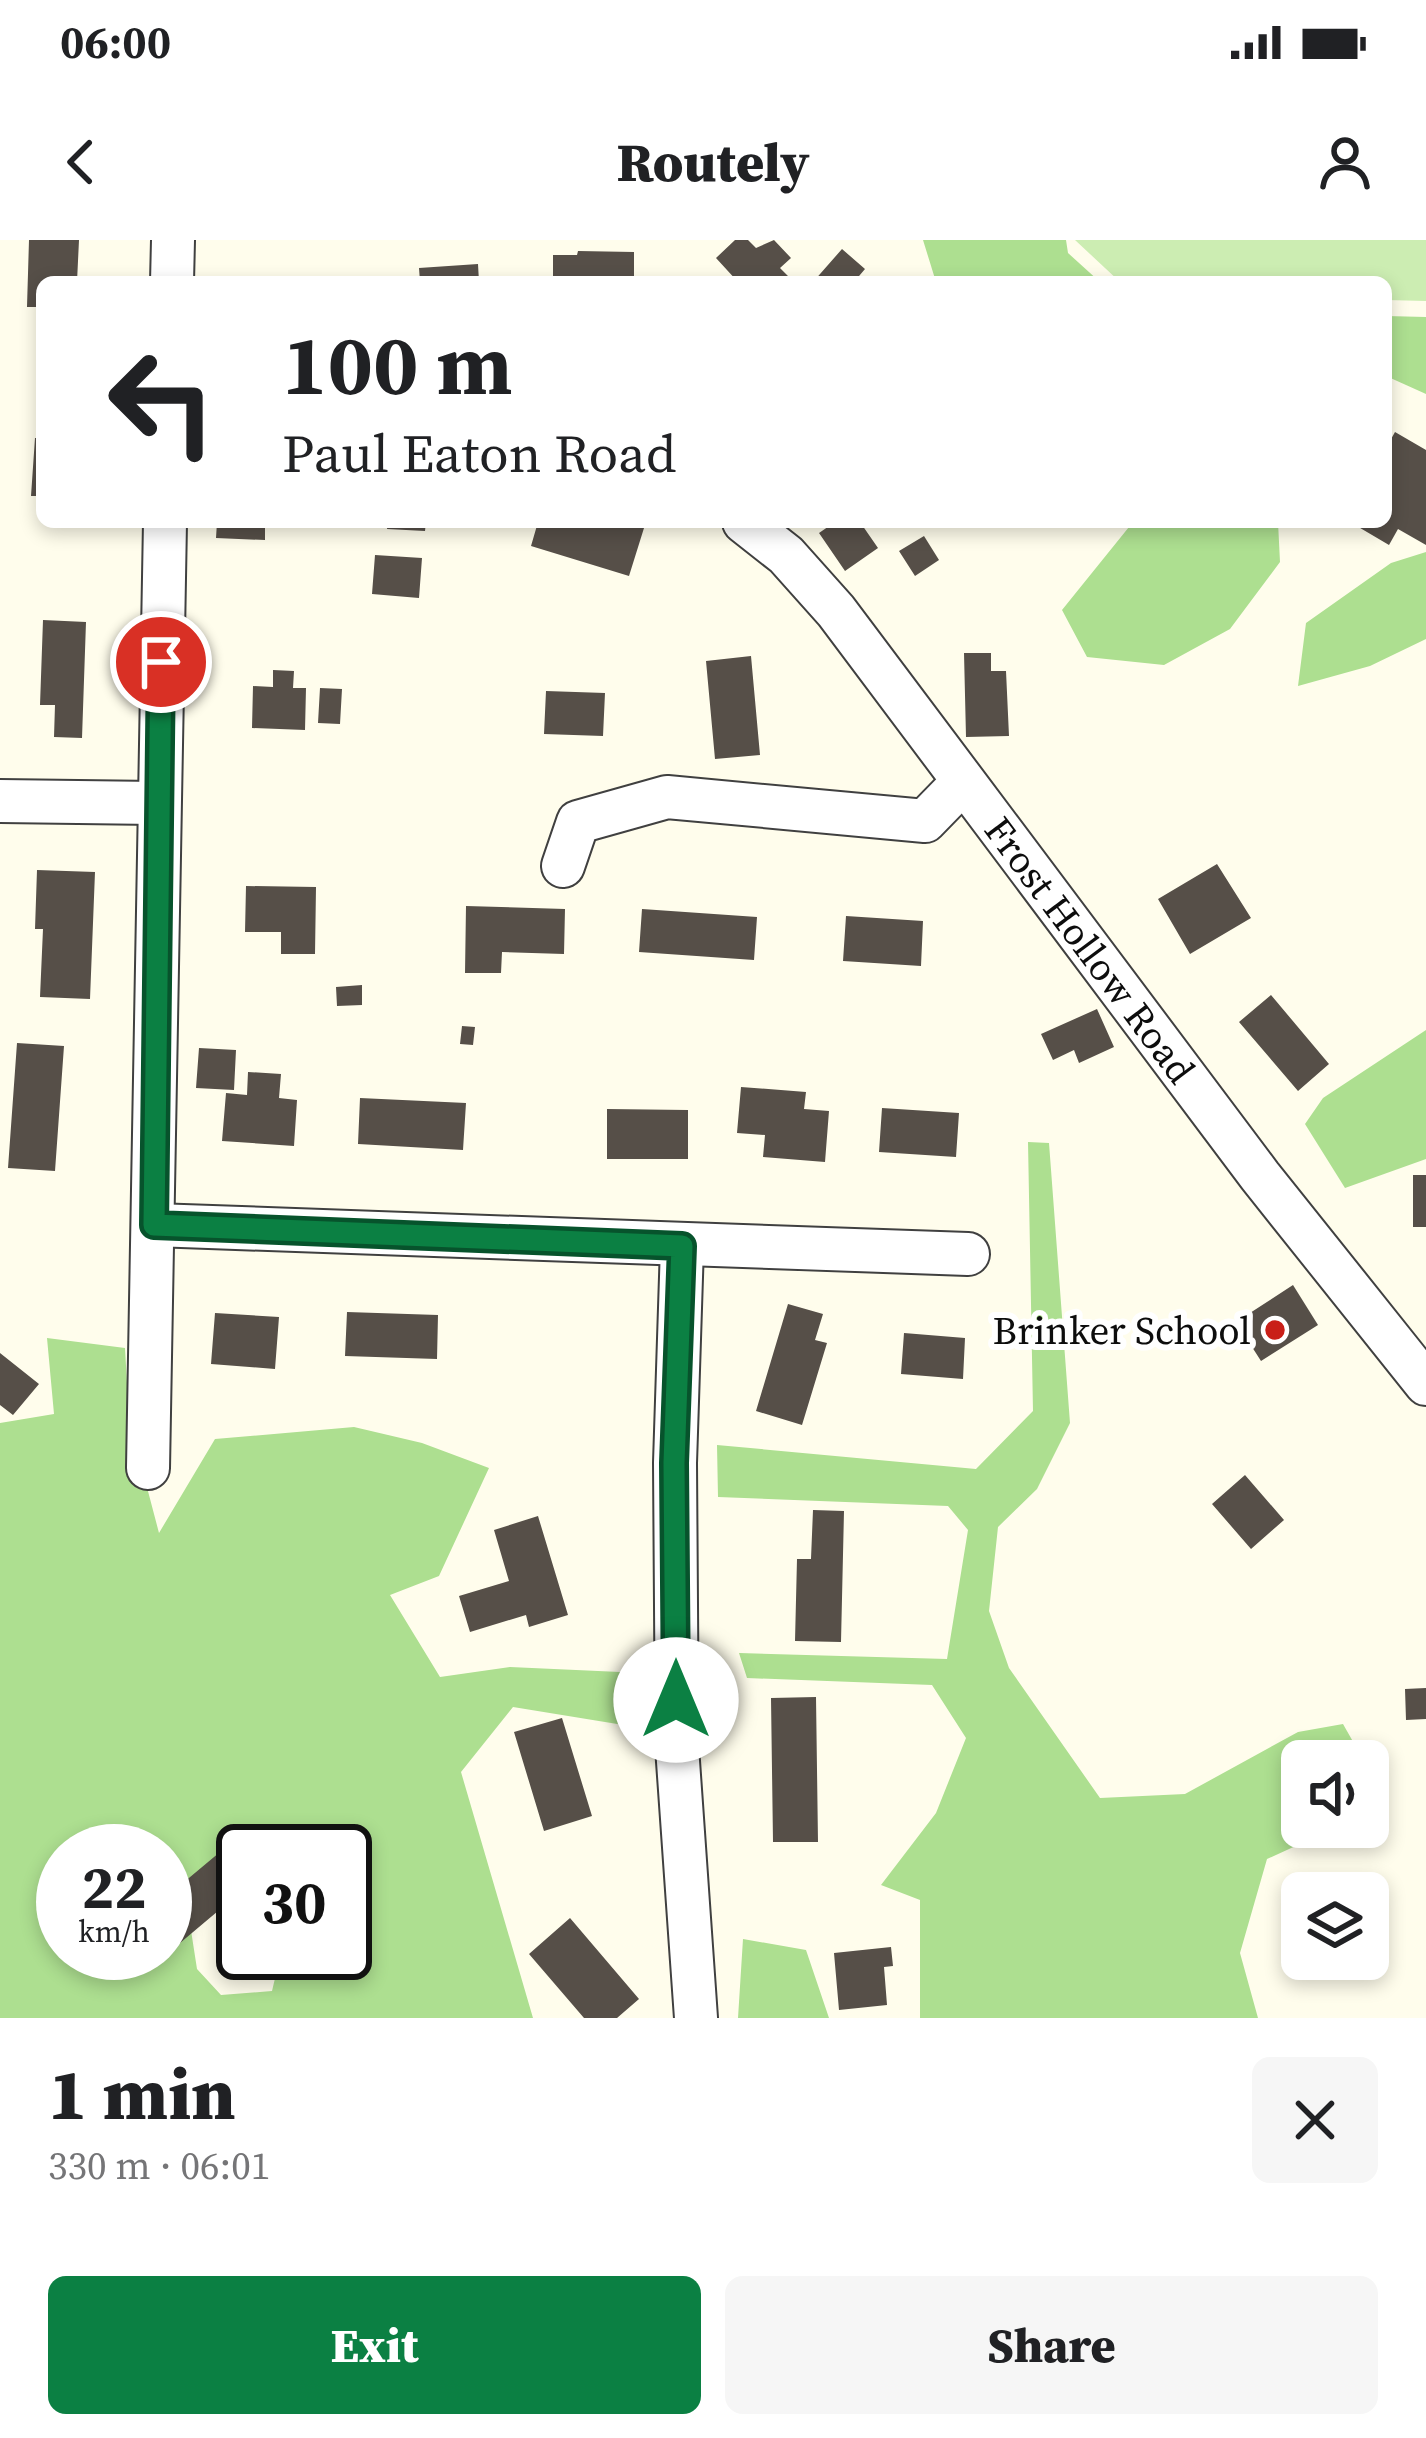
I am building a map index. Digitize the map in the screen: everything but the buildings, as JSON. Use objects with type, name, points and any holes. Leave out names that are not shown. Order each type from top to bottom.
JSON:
[{"type":"street","points":[[172,276],[173,240]]},
{"type":"street","points":[[148,1468],[156,802],[165,528]]},
{"type":"street","name":"Frost Hollow Road","points":[[752,528],[786,555],[836,610],[963,782],[1421,1373]]},
{"type":"street","points":[[563,866],[578,822],[636,802],[667,796],[926,821],[963,782]]},
{"type":"street","points":[[0,801],[156,802]]},
{"type":"street","points":[[154,1225],[968,1254]]},
{"type":"street","points":[[682,1246],[674,1463],[677,1747],[696,2018]]},
{"type":"green space","points":[[923,240],[1066,240],[1068,253],[1093,276],[934,276]]},
{"type":"green space","points":[[1075,240],[1426,240],[1426,301],[1392,300],[1392,276],[1114,276]]},
{"type":"green space","points":[[1392,316],[1426,317],[1426,394],[1392,379]]},
{"type":"green space","points":[[1128,528],[1278,528],[1280,562],[1230,629],[1164,665],[1087,657],[1062,610]]},
{"type":"green space","points":[[1426,552],[1426,639],[1370,666],[1298,686],[1306,623],[1391,563]]},
{"type":"green space","points":[[1426,1030],[1426,1159],[1345,1188],[1305,1124],[1323,1098]]},
{"type":"green space","points":[[1028,1142],[1049,1143],[1070,1423],[1037,1489],[998,1527],[989,1611],[1009,1668],[1100,1798],[1185,1794],[1281,1741],[1281,1848],[1291,1848],[1267,1859],[1240,1953],[1258,2018],[920,2018],[920,1900],[881,1885],[936,1813],[966,1738],[932,1685],[747,1678],[739,1653],[947,1659],[968,1530],[948,1506],[718,1497],[717,1445],[976,1469],[1033,1411]]},
{"type":"green space","points":[[47,1338],[125,1348],[129,1419],[159,1533],[215,1439],[354,1427],[422,1443],[489,1468],[439,1576],[390,1595],[440,1677],[510,1667],[642,1673],[654,1730],[513,1707],[461,1772],[533,2018],[0,2018],[0,1423],[54,1414]],"holes":[[[36,1824],[192,1824],[192,1908],[216,1890],[216,1824],[372,1824],[372,1980],[275,1980],[272,1991],[221,1995],[197,1969],[192,1937],[192,1980],[36,1980]]]},
{"type":"green space","points":[[1343,1724],[1352,1740],[1283,1740],[1298,1732]]},
{"type":"green space","points":[[743,1939],[806,1950],[829,2018],[738,2018]]},
{"type":"place","name":"Brinker School","points":[[1275,1330]]},
{"type":"route","points":[[161,662],[154,1225],[682,1246],[674,1463],[676,1700]]}]
